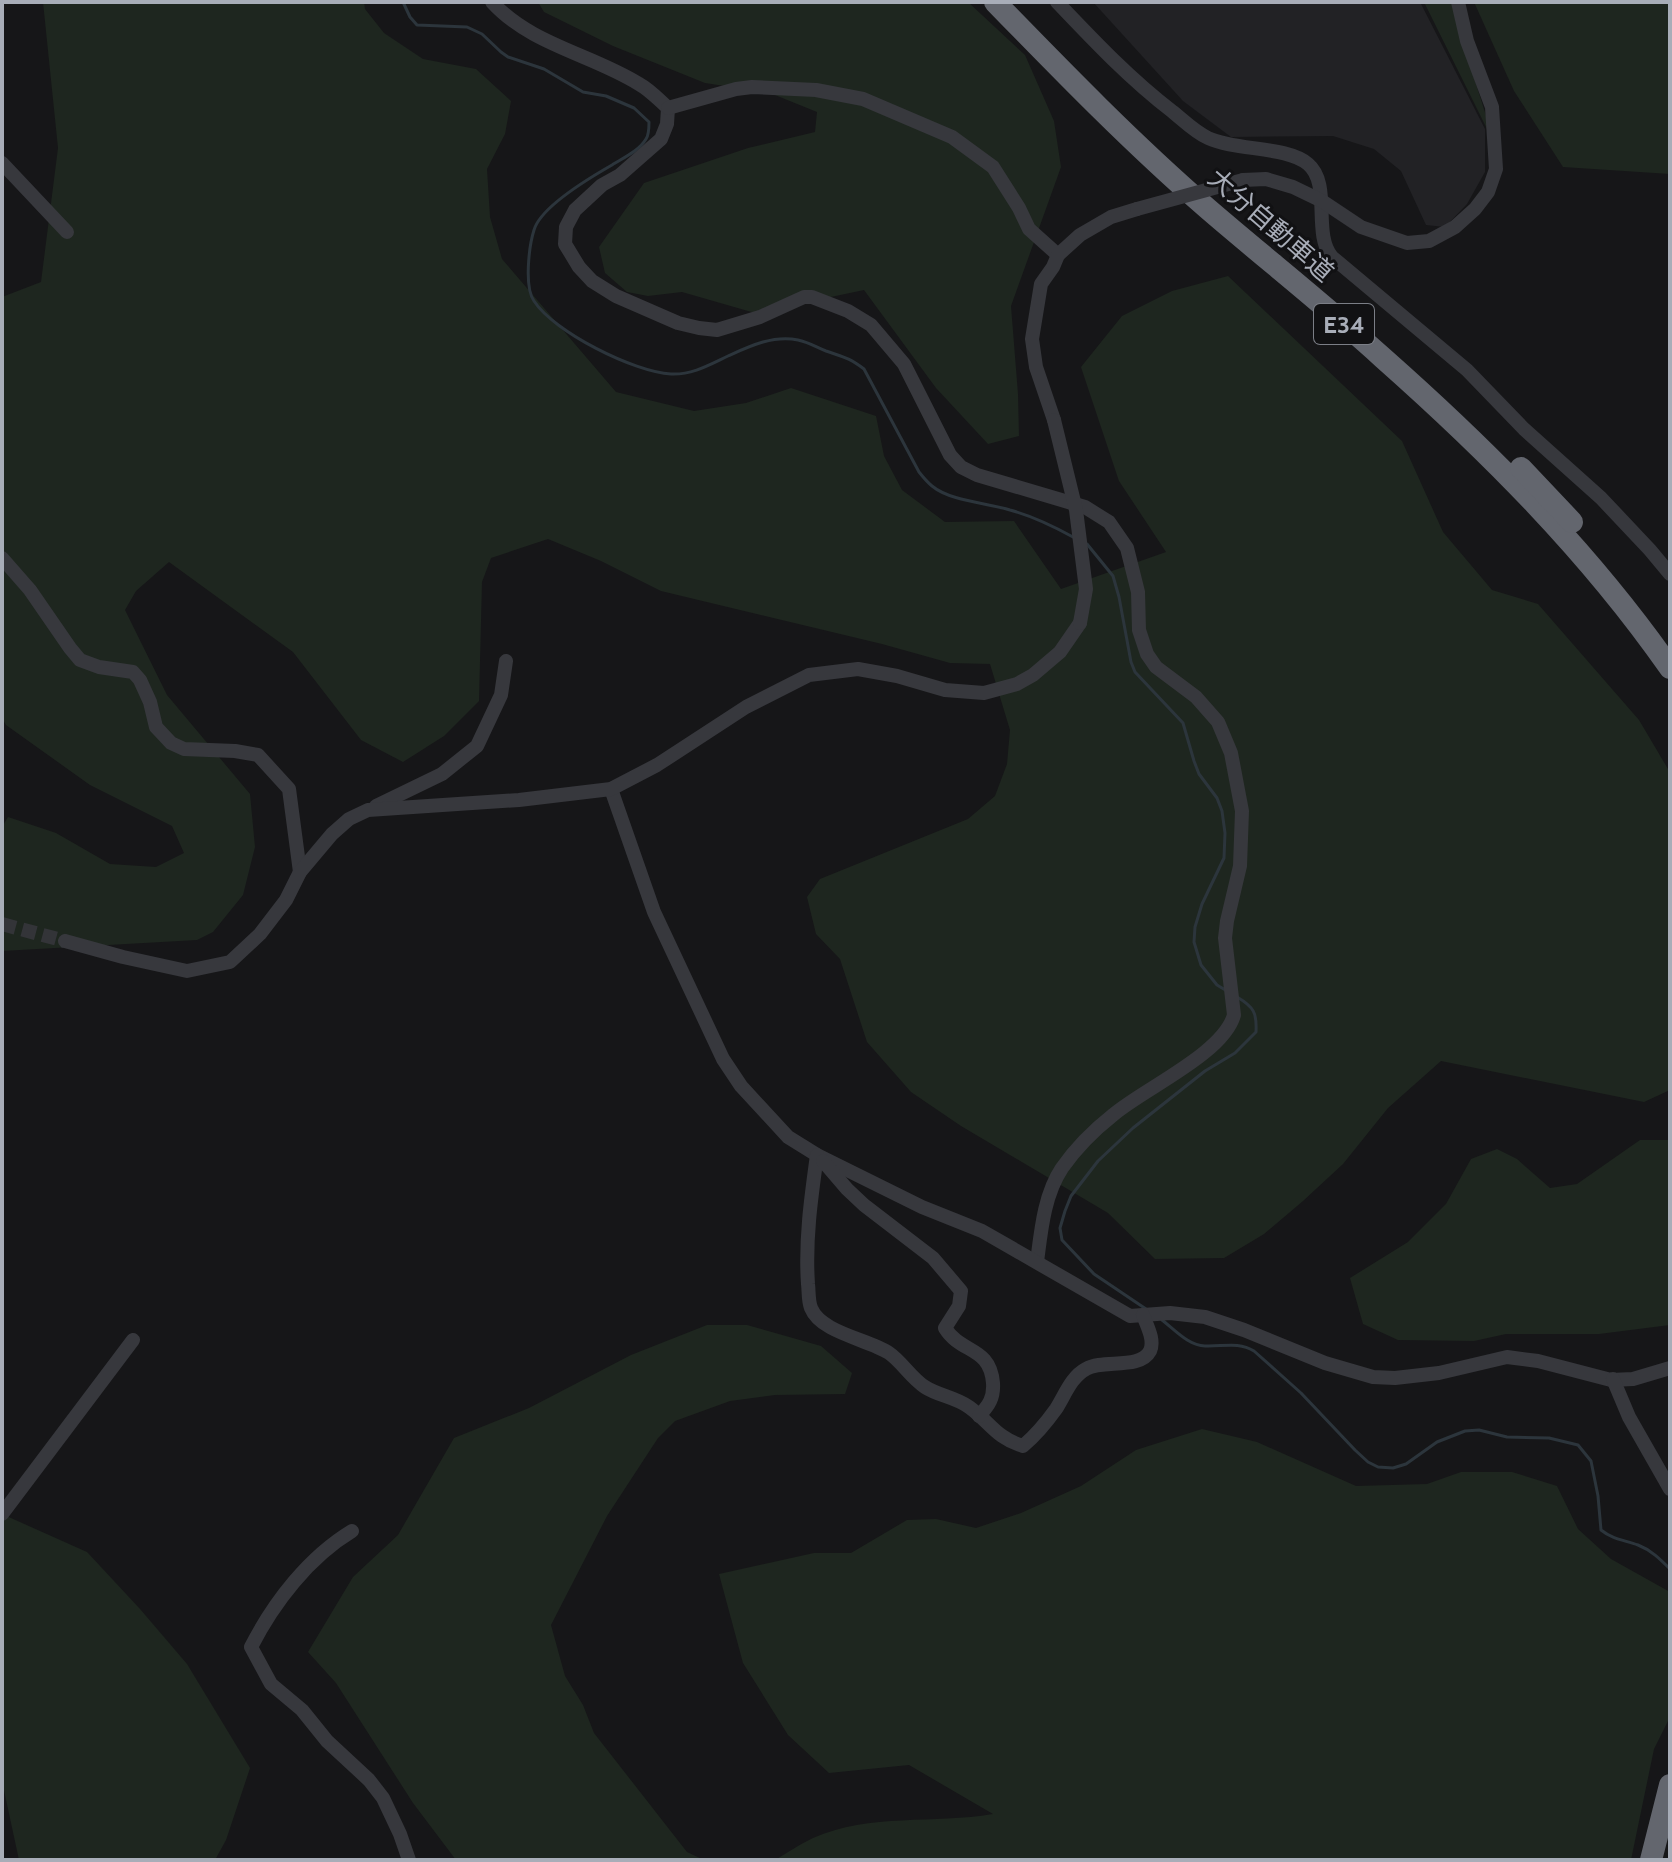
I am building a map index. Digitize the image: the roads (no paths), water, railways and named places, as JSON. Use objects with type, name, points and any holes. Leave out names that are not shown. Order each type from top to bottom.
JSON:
[{"type":"highway","name":"大分自動車道","points":[[995,2],[1148,154],[1459,428],[1536,505],[1601,577],[1670,668]]},
{"type":"highway","name":"大分自動車道","points":[[1014,2],[1199,181],[1392,346],[1469,417],[1547,494],[1613,568],[1670,643]]},
{"type":"highway","points":[[1651,1860],[1670,1785]]},
{"type":"street","points":[[492,2],[505,16],[530,33],[638,83],[668,108]]},
{"type":"street","points":[[1057,2],[1114,62],[1203,136],[1235,146],[1280,153],[1308,163],[1314,170],[1322,201],[1325,249],[1332,257],[1467,370],[1524,429],[1601,498],[1670,574]]},
{"type":"street","points":[[368,810],[519,800],[611,789],[657,765],[746,707],[809,675],[858,669],[945,690],[984,693],[1017,684],[1033,675],[1060,652],[1080,623],[1086,589],[1076,510],[1054,420],[1036,367],[1032,339],[1041,284],[1058,255],[1080,235],[1111,217],[1243,180],[1266,179],[1293,187],[1322,201],[1361,227],[1407,243],[1429,241],[1455,227],[1488,192],[1496,169],[1492,107],[1467,41],[1458,2]]},
{"type":"street","points":[[668,108],[752,87],[816,90],[863,99],[952,137],[993,167],[1029,229],[1058,255]]},
{"type":"street","points":[[668,108],[667,124],[661,139],[575,210],[566,227],[565,244],[579,267],[592,281],[616,296],[678,323],[699,328],[717,330],[760,317],[804,297],[812,297],[848,311],[871,325],[904,364],[950,455],[961,467],[977,475],[1085,507],[1109,522],[1127,548],[1138,592],[1139,630],[1147,654],[1156,667],[1196,697],[1218,722],[1231,753],[1242,811],[1240,866],[1225,938],[1234,1015],[1231,1023],[1194,1060],[1115,1113],[1081,1145],[1061,1171],[1051,1193],[1041,1228],[1037,1262]]},
{"type":"street","points":[[2,163],[67,232]]},
{"type":"street","points":[[2,558],[30,590],[80,660],[99,667],[133,672],[150,702],[156,727],[171,743],[184,749],[258,755],[289,789],[300,872]]},
{"type":"street","points":[[65,941],[187,971],[230,962],[260,934],[286,900],[300,872],[349,819],[442,774],[477,746],[501,695],[506,661]]},
{"type":"street","points":[[611,789],[654,912],[723,1059],[741,1086],[788,1137],[817,1155],[922,1207],[982,1231],[1130,1316],[1170,1313],[1205,1317],[1325,1363],[1373,1377],[1439,1373],[1507,1357],[1613,1379],[1633,1379],[1670,1368]]},
{"type":"street","points":[[817,1155],[847,1189],[876,1215],[933,1258],[961,1291],[959,1306],[945,1328],[951,1338],[990,1365],[994,1394],[979,1416]]},
{"type":"street","points":[[817,1155],[807,1260],[809,1299],[818,1319],[891,1355],[923,1385],[971,1408],[995,1432],[1013,1444],[1023,1446],[1039,1433],[1080,1373],[1094,1365],[1140,1361],[1148,1355],[1151,1340],[1143,1315]]},
{"type":"street","points":[[2,1514],[133,1340]]},
{"type":"street","points":[[1613,1379],[1629,1417],[1670,1489]]},
{"type":"street","points":[[352,1531],[303,1573],[268,1616],[251,1647],[271,1684],[302,1710],[327,1741],[369,1780],[383,1798],[409,1860]]},
{"type":"waterway","points":[[403,2],[417,25],[467,27],[482,34],[508,57],[544,69],[583,92],[606,96],[634,108],[649,122],[647,137],[639,147],[556,202],[538,221],[534,230],[528,266],[531,295],[544,313],[559,325],[617,358],[655,372],[671,374],[693,371],[753,345],[780,339],[802,341],[845,358],[864,369],[919,472],[932,486],[959,498],[1026,515],[1073,537]]},
{"type":"waterway","points":[[1087,544],[1113,576],[1135,672],[1183,723],[1199,774],[1217,798],[1222,811],[1224,858],[1202,904],[1194,942],[1201,965],[1217,985],[1227,991]]},
{"type":"waterway","points":[[1146,1309],[1094,1274],[1062,1240],[1060,1228],[1071,1196],[1098,1161],[1133,1128],[1205,1071],[1235,1053],[1256,1032],[1253,1011],[1237,997]]},
{"type":"waterway","points":[[1162,1320],[1193,1343],[1236,1345],[1254,1351],[1301,1393],[1355,1450],[1378,1467],[1393,1468],[1406,1464],[1437,1442],[1465,1431],[1479,1430],[1507,1437],[1549,1438],[1578,1445],[1591,1461],[1601,1530],[1647,1549],[1670,1569]]},
{"type":"tunnel","points":[[2,924],[65,941]]}]
